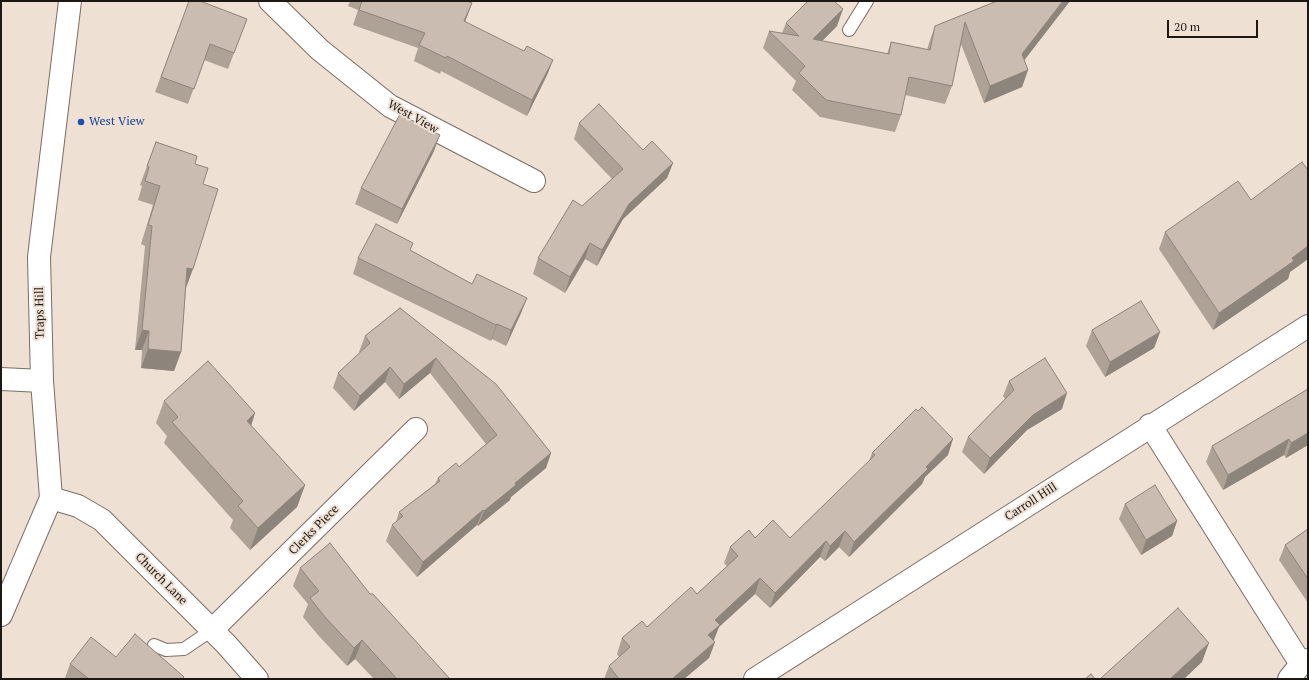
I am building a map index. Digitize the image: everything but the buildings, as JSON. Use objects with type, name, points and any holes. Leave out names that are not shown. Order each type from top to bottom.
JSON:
[{"type":"street","name":"Traps Hill","points":[[1,615],[51,498],[42,381],[39,257],[70,1]]},
{"type":"street","name":"West View","points":[[270,1],[320,50],[390,106],[534,181]]},
{"type":"street","name":"Carroll Hill","points":[[755,679],[1150,425],[1308,326]]},
{"type":"street","points":[[1,379],[42,381]]},
{"type":"street","points":[[1150,425],[1299,668]]},
{"type":"street","name":"Clerks Piece","points":[[212,630],[416,429]]},
{"type":"street","name":"Church Lane","points":[[51,498],[78,506],[102,520],[212,630],[257,679]]},
{"type":"lane","points":[[849,30],[867,1]]},
{"type":"lane","points":[[154,645],[166,650],[184,649],[212,630]]},
{"type":"place","name":"West View","points":[[81,122]]}]
